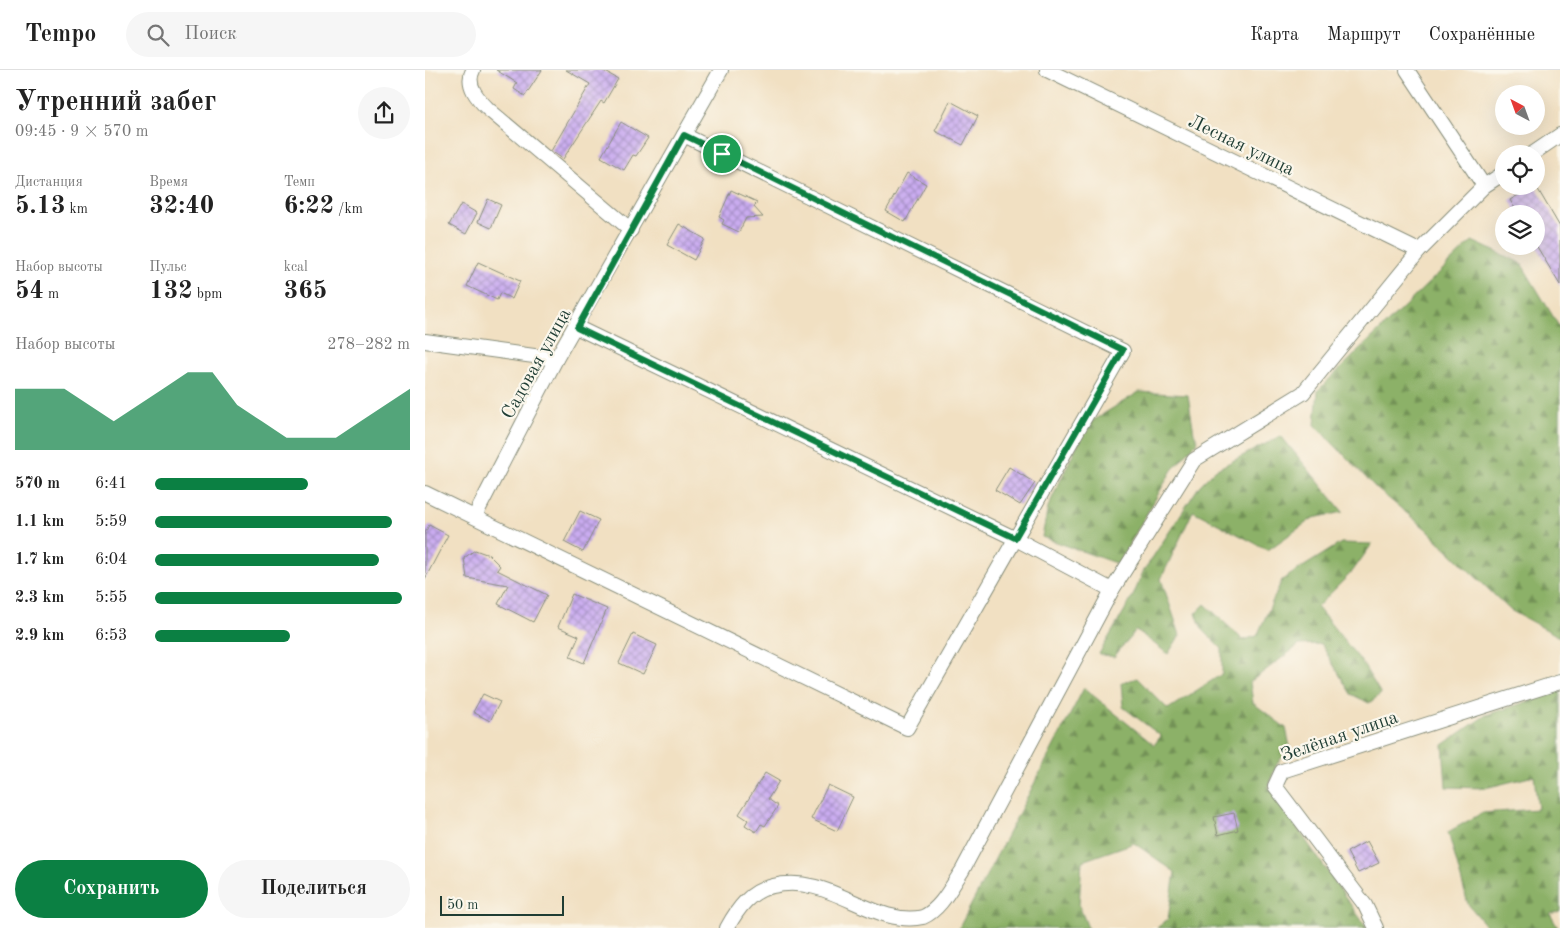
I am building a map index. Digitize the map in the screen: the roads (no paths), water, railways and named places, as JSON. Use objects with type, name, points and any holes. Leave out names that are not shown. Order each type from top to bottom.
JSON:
[{"type":"street","points":[[473,70],[470,75],[474,94],[488,109],[631,230]]},
{"type":"street","points":[[425,493],[907,728],[1123,350],[684,135],[721,70]]},
{"type":"street","name":"Лесная улица","points":[[1047,70],[1419,251]]},
{"type":"street","points":[[1407,70],[1485,186]]},
{"type":"street","name":"Садовая улица","points":[[475,516],[557,359],[577,328],[684,135]]},
{"type":"street","points":[[1545,146],[1560,136]]},
{"type":"street","points":[[727,928],[743,902],[762,888],[783,883],[813,886],[879,919],[901,924],[923,917],[938,906],[962,871],[1112,590],[1194,460],[1303,393],[1419,251],[1485,186],[1495,179]]},
{"type":"street","points":[[577,328],[1015,538],[1112,590]]},
{"type":"street","points":[[425,341],[557,359]]},
{"type":"street","name":"Зелёная улица","points":[[1377,928],[1365,905],[1275,786],[1282,771],[1560,682]]}]
